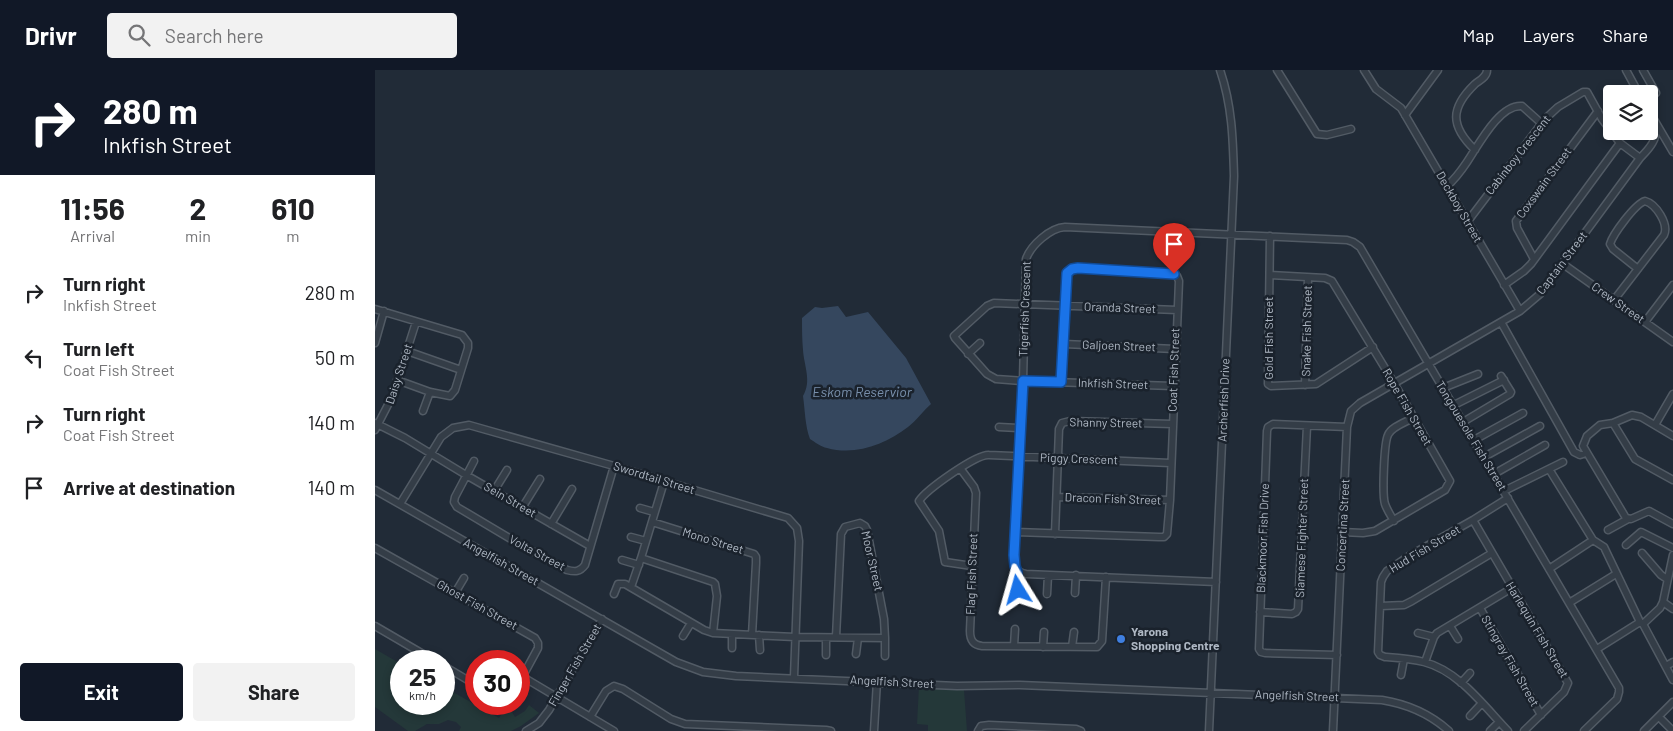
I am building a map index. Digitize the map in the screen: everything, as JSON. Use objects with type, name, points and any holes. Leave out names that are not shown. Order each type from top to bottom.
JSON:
[{"type":"street","name":"Archerfish Drive","points":[[1209,731],[1232,234],[1233,131],[1229,101],[1220,70]]},
{"type":"street","points":[[1277,70],[1317,134],[1327,135],[1351,128]]},
{"type":"street","name":"Deckboy Street","points":[[1364,70],[1376,89],[1397,104],[1405,115],[1520,311]]},
{"type":"street","points":[[1405,115],[1438,70]]},
{"type":"street","points":[[1475,150],[1459,130],[1455,115],[1466,94],[1486,75],[1487,70]]},
{"type":"street","points":[[1626,70],[1634,85]]},
{"type":"street","points":[[1643,70],[1651,85]]},
{"type":"street","name":"Cabinboy Crescent","points":[[1467,221],[1541,123],[1555,108],[1584,91],[1589,93],[1603,119]]},
{"type":"street","points":[[1447,186],[1461,171],[1499,117],[1516,106],[1526,108],[1541,123]]},
{"type":"street","name":"Coxswain Street","points":[[1534,259],[1517,228],[1516,221],[1598,111]]},
{"type":"street","points":[[1658,127],[1673,152]]},
{"type":"street","name":"Cabinboy Crescent","points":[[1617,140],[1620,144]]},
{"type":"street","name":"Captain Street","points":[[1429,363],[1520,311],[1540,294],[1654,140]]},
{"type":"street","points":[[1504,285],[1524,271],[1534,259],[1620,144],[1640,158]]},
{"type":"street","points":[[1614,300],[1638,269],[1663,235],[1666,229],[1662,218],[1654,207],[1645,201],[1638,205],[1613,237],[1610,244],[1613,249],[1638,269]]},
{"type":"street","name":"Tigerfish Crescent","points":[[1018,590],[1014,561],[1023,381],[1026,262],[1028,253],[1056,228],[1065,227],[1232,234]]},
{"type":"street","name":"Tongouesole Fish Street","points":[[1232,234],[1347,240],[1358,245],[1365,253],[1619,688],[1617,698],[1584,731]]},
{"type":"street","name":"Gold Fish Street","points":[[1270,236],[1267,382],[1271,386],[1317,383],[1373,347]]},
{"type":"street","name":"Crew Street","points":[[1563,264],[1673,342]]},
{"type":"street","name":"Coat Fish Street","points":[[1015,532],[1164,537],[1167,532],[1170,500],[1173,386],[1179,280],[1174,274],[1078,268],[1072,269],[1067,273],[1061,382]]},
{"type":"street","name":"Rope Fish Street","points":[[1269,275],[1328,278],[1333,281],[1450,481],[1445,490],[1394,521],[1369,533],[1342,532]]},
{"type":"street","name":"Snake Fish Street","points":[[1305,385],[1308,278]]},
{"type":"street","points":[[1645,322],[1673,285]]},
{"type":"street","name":"Oranda Street","points":[[1023,381],[991,377],[955,338],[956,332],[989,304],[1177,310]]},
{"type":"street","points":[[375,309],[466,338],[469,345],[455,390],[451,396],[430,392],[397,380]]},
{"type":"street","points":[[375,343],[384,311]]},
{"type":"street","name":"Daisy Street","points":[[376,426],[389,405],[416,322]]},
{"type":"street","points":[[1501,322],[1574,452],[1580,456],[1586,454]]},
{"type":"street","points":[[968,354],[981,343]]},
{"type":"street","name":"Galjoen Street","points":[[1064,344],[1175,349]]},
{"type":"street","points":[[407,351],[461,370]]},
{"type":"street","name":"Concertina Street","points":[[1333,731],[1347,427],[1349,419],[1353,409],[1360,403],[1429,363]]},
{"type":"street","points":[[1443,388],[1478,374]]},
{"type":"street","points":[[1454,405],[1503,378],[1511,392],[1463,422]]},
{"type":"street","name":"Inkfish Street","points":[[1023,381],[1173,386]]},
{"type":"street","points":[[423,411],[430,392]]},
{"type":"street","points":[[1655,425],[1673,394]]},
{"type":"street","points":[[1474,440],[1523,413]]},
{"type":"street","points":[[1629,519],[1625,517],[1586,454],[1583,446],[1587,436],[1600,425],[1613,423],[1628,416],[1636,415],[1673,436]]},
{"type":"street","points":[[1394,521],[1383,498],[1387,436],[1392,430],[1413,418]]},
{"type":"street","name":"Shanny Street","points":[[1055,534],[1060,425],[1065,421],[1172,424]]},
{"type":"street","points":[[1613,423],[1635,459],[1673,480]]},
{"type":"street","name":"Blackmoor Fish Drive","points":[[1337,655],[1261,652],[1258,646],[1267,431],[1273,424],[1347,427]]},
{"type":"street","name":"Swordtail Street","points":[[400,504],[441,437],[449,430],[469,425],[784,517],[795,524],[799,533],[794,677]]},
{"type":"street","name":"Sein Street","points":[[376,426],[405,438],[494,492],[590,546]]},
{"type":"street","name":"Siamese Fighter Street","points":[[1260,612],[1292,614],[1298,609],[1307,426]]},
{"type":"street","points":[[1484,457],[1540,426]]},
{"type":"street","points":[[999,427],[1020,428]]},
{"type":"street","points":[[1494,474],[1545,446]]},
{"type":"street","name":"Piggy Crescent","points":[[972,566],[945,562],[939,531],[919,502],[921,497],[960,468],[984,455],[1170,463]]},
{"type":"street","points":[[466,475],[474,461]]},
{"type":"street","points":[[1504,491],[1563,462]]},
{"type":"street","name":"Volta Street","points":[[466,475],[455,497],[457,507],[513,541],[567,570],[575,572],[584,567],[614,466]]},
{"type":"street","name":"Flag Fish Street","points":[[960,468],[974,487],[976,493],[970,631],[972,641],[980,645],[1098,646],[1101,643],[1106,577]]},
{"type":"street","points":[[1549,469],[1593,540],[1604,547],[1641,623],[1673,680]]},
{"type":"street","points":[[494,492],[507,470]]},
{"type":"street","points":[[522,508],[539,479]]},
{"type":"street","points":[[631,587],[664,482]]},
{"type":"street","points":[[551,524],[572,489]]},
{"type":"street","name":"Angelfish Street","points":[[375,490],[676,662],[703,672],[754,677],[794,677],[957,686],[1030,685],[1334,697],[1393,702],[1421,712],[1436,720],[1449,731]]},
{"type":"street","name":"Dracon Fish Street","points":[[1057,497],[1170,500]]},
{"type":"street","name":"Hud Fish Street","points":[[1404,659],[1385,657],[1378,652],[1381,582],[1383,577],[1387,571],[1409,556],[1508,498]]},
{"type":"street","points":[[640,508],[654,512]]},
{"type":"street","points":[[1608,530],[1649,511],[1673,524]]},
{"type":"street","name":"Harlequin Fish Street","points":[[1473,520],[1568,683],[1564,692],[1524,731]]},
{"type":"street","name":"Mono Street","points":[[652,522],[754,554],[756,559],[755,635]]},
{"type":"street","name":"Moor Street","points":[[836,638],[841,534],[845,527],[857,523],[863,524],[867,530],[885,619],[885,656]]},
{"type":"street","points":[[1627,545],[1641,532],[1673,548]]},
{"type":"street","points":[[631,536],[646,541]]},
{"type":"street","points":[[1549,569],[1593,540]]},
{"type":"street","name":"Ghost Fish Street","points":[[375,548],[537,640],[538,648],[530,663]]},
{"type":"street","points":[[1381,606],[1404,605],[1413,602],[1492,553]]},
{"type":"street","points":[[1641,553],[1667,580]]},
{"type":"street","points":[[1597,649],[1641,623],[1660,608],[1673,555]]},
{"type":"street","points":[[622,560],[640,561],[713,582],[717,596],[713,633]]},
{"type":"street","points":[[1017,572],[1026,574],[1216,582]]},
{"type":"street","points":[[1569,603],[1616,574]]},
{"type":"street","points":[[1047,594],[1048,575]]},
{"type":"street","points":[[1075,593],[1076,575]]},
{"type":"street","points":[[455,593],[464,578]]},
{"type":"street","points":[[613,594],[620,583],[623,583],[691,623],[713,633],[826,638],[885,638]]},
{"type":"street","points":[[1425,662],[1434,637],[1512,588]]},
{"type":"street","points":[[1663,602],[1673,609]]},
{"type":"street","name":"Stingray Fish Street","points":[[1480,608],[1541,715]]},
{"type":"street","name":"Finger Fish Street","points":[[526,731],[541,721],[558,698],[602,619]]},
{"type":"street","points":[[683,636],[691,623]]},
{"type":"street","points":[[375,626],[416,650]]},
{"type":"street","points":[[1450,626],[1458,639]]},
{"type":"street","points":[[1014,646],[1015,629]]},
{"type":"street","points":[[1043,632],[1043,647]]},
{"type":"street","points":[[1072,647],[1073,632]]},
{"type":"street","points":[[1418,633],[1434,637]]},
{"type":"street","points":[[732,634],[732,648]]},
{"type":"street","points":[[755,635],[759,650]]},
{"type":"street","points":[[825,655],[826,638]]},
{"type":"street","points":[[856,654],[858,638]]},
{"type":"street","points":[[1401,675],[1404,659],[1425,662],[1447,673],[1461,683],[1508,731]]},
{"type":"street","points":[[1666,666],[1673,662]]},
{"type":"street","points":[[1461,683],[1470,673]]},
{"type":"street","points":[[874,731],[877,681]]},
{"type":"street","points":[[530,684],[558,698],[614,731]]},
{"type":"street","points":[[590,717],[606,691],[614,686],[623,689],[671,718],[685,724],[831,731]]},
{"type":"street","points":[[1644,731],[1673,702]]},
{"type":"street","points":[[1470,716],[1482,703]]},
{"type":"street","points":[[1659,717],[1673,731]]},
{"type":"street","points":[[1490,731],[1499,722]]},
{"type":"street","points":[[978,731],[981,726],[989,725],[1076,729],[1081,731]]},
{"type":"green space","points":[[375,649],[390,658],[390,715],[455,715],[455,693],[465,699],[465,715],[494,715],[499,718],[501,715],[514,715],[515,717],[518,715],[530,715],[530,706],[539,713],[511,731],[459,731],[461,727],[456,722],[448,720],[439,724],[427,724],[415,731],[408,731],[375,707]]},
{"type":"green space","points":[[919,686],[964,690],[967,731],[928,731],[928,725],[917,724]]},
{"type":"water","name":"Eskom Reservior","points":[[838,306],[846,317],[868,312],[906,358],[931,404],[911,424],[890,439],[860,449],[838,450],[823,447],[810,439],[806,423],[803,396],[806,390],[807,379],[802,338],[802,318],[815,307]]},
{"type":"place","name":"Yarona Shopping Centre","points":[[1121,639]]},
{"type":"route","points":[[1018,590],[1014,555],[1023,381],[1061,382],[1067,273],[1069,270],[1078,268],[1171,272],[1174,274]]}]
